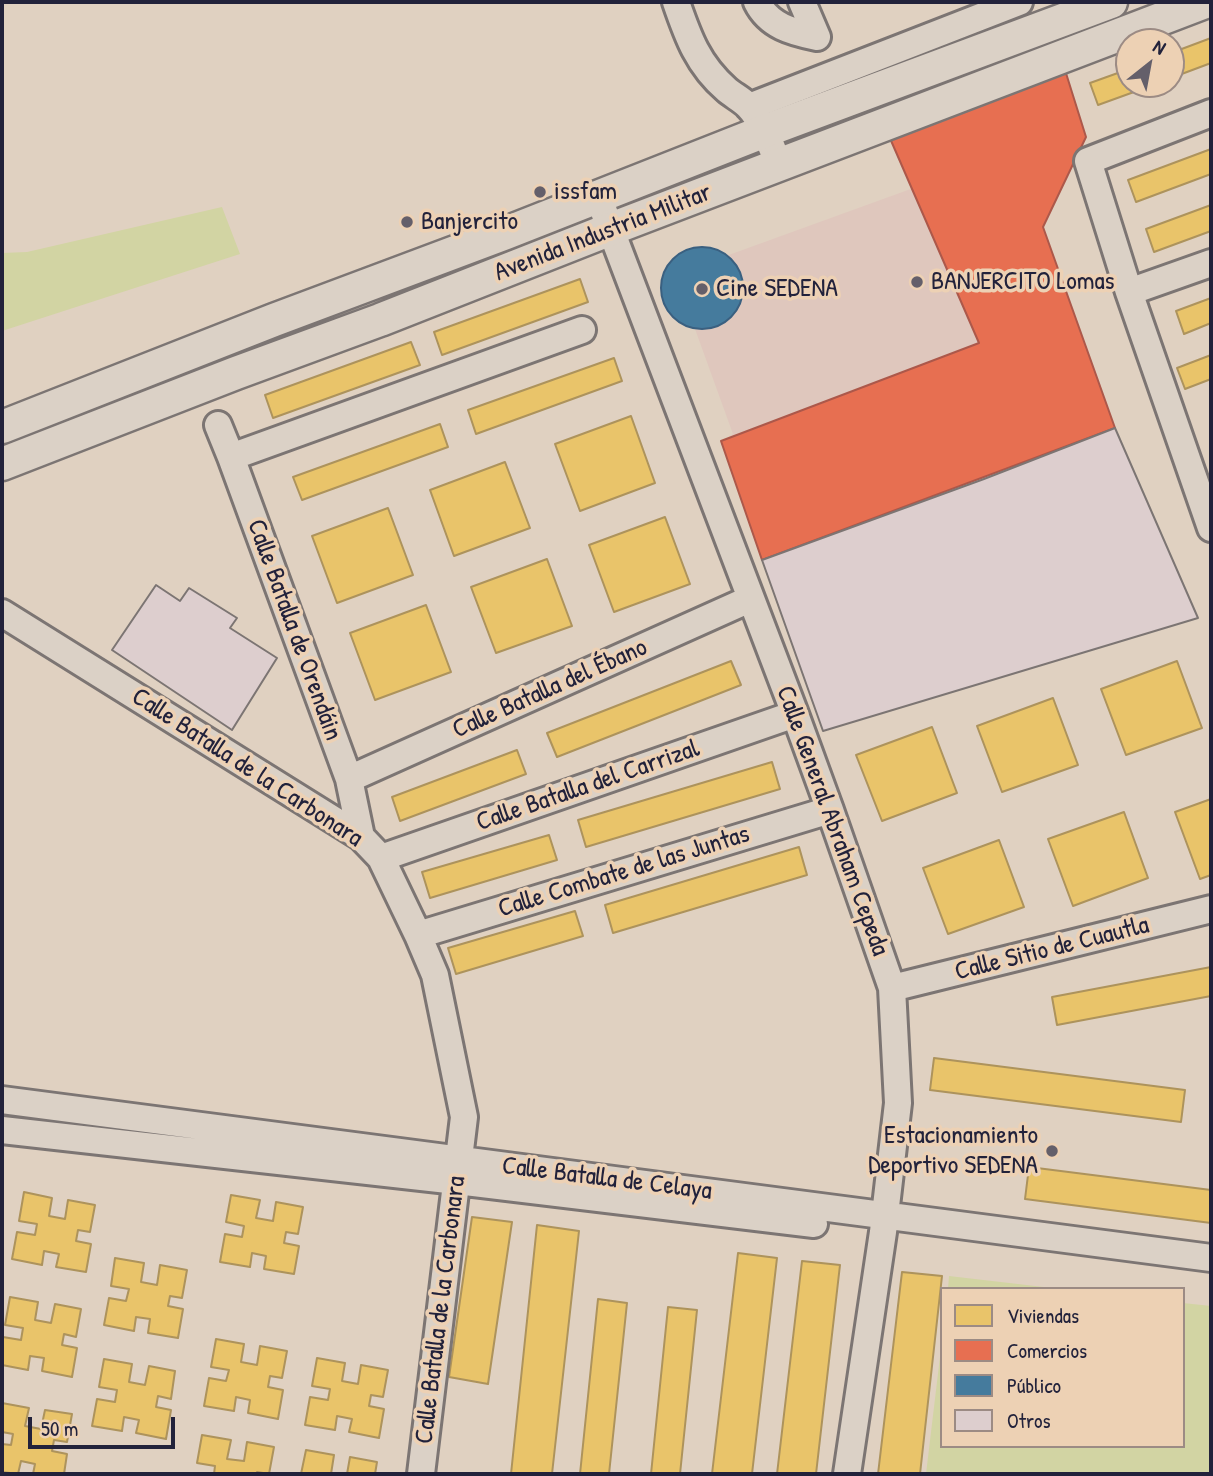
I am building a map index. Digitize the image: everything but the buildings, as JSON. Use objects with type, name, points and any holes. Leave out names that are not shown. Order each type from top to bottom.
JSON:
[{"type":"main road","name":"Avenida Industria Militar","points":[[2,427],[598,197],[757,119],[1075,8],[1111,2]]},
{"type":"main road","name":"Avenida Industria Militar","points":[[2,464],[1205,2]]},
{"type":"street","points":[[676,2],[689,40],[700,60],[727,91],[757,119],[779,165]]},
{"type":"street","points":[[757,2],[761,11],[776,24],[794,32],[817,37],[802,2]]},
{"type":"street","points":[[757,119],[1019,2]]},
{"type":"street","points":[[1211,113],[1088,161],[1129,292],[1204,482],[1211,528]]},
{"type":"street","name":"Calle General Abraham Cepeda","points":[[598,197],[795,714],[892,988],[898,1103],[884,1224],[847,1474]]},
{"type":"street","points":[[1129,292],[1211,263]]},
{"type":"street","points":[[231,457],[582,330]]},
{"type":"street","name":"Calle Batalla de Orendáin","points":[[218,425],[349,779],[361,837]]},
{"type":"street","name":"Calle Batalla del Ébano","points":[[349,779],[750,599]]},
{"type":"street","name":"Calle Batalla de la Carbonara","points":[[2,613],[361,837],[381,858],[435,975],[464,1117],[421,1474]]},
{"type":"street","name":"Calle Batalla del Carrizal","points":[[381,858],[795,714]]},
{"type":"street","name":"Calle Combate de las Juntas","points":[[418,935],[830,810]]},
{"type":"street","name":"Calle Sitio de Cuautla","points":[[892,988],[1211,909]]},
{"type":"street","name":"Calle Batalla de Celaya","points":[[2,1100],[458,1171],[884,1224],[1211,1258]]},
{"type":"street","name":"Calle Batalla de Celaya","points":[[2,1130],[458,1171]]},
{"type":"street","name":"Calle Batalla de Celaya","points":[[884,1224],[1211,1274]]},
{"type":"shaded area","points":[[919,186],[979,343],[721,441],[733,434],[695,329],[716,327],[728,320],[737,309],[743,285],[740,274],[726,256]]},
{"type":"green space","points":[[222,207],[240,254],[2,331],[2,253],[27,252]]},
{"type":"green space","points":[[949,1276],[1044,1287],[948,1287]]},
{"type":"green space","points":[[1185,1303],[1211,1306],[1211,1474],[926,1474],[940,1357],[940,1448],[1185,1448]]},
{"type":"place","name":"issfam","points":[[540,192]]},
{"type":"place","name":"Banjercito","points":[[407,222]]},
{"type":"place","name":"BANJERCITO Lomas","points":[[917,282]]},
{"type":"place","name":"Cine SEDENA","points":[[702,289]]},
{"type":"place","name":"Estacionamiento Deportivo SEDENA","points":[[1052,1151]]}]
